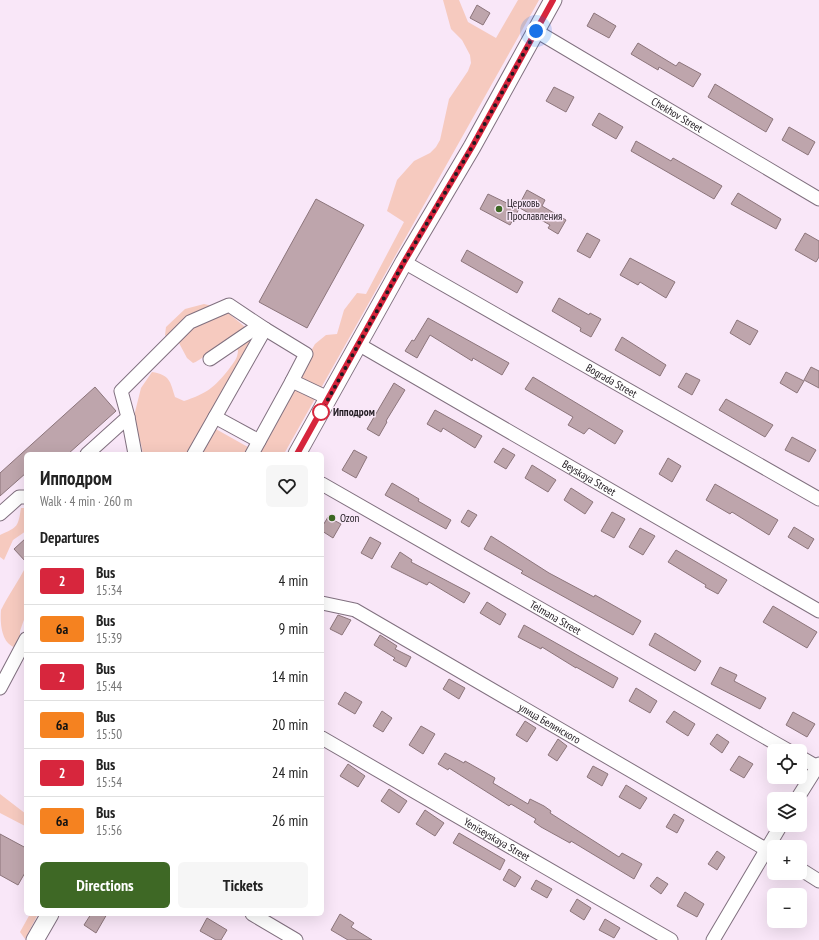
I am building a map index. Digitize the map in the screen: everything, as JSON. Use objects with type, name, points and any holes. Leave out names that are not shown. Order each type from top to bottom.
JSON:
[{"type":"main road","points":[[298,452],[404,262],[472,147],[553,0]]},
{"type":"main road","points":[[35,940],[49,916]]},
{"type":"street","name":"Chekhov Street","points":[[536,31],[819,199]]},
{"type":"street","name":"Bograda Street","points":[[404,262],[819,499]]},
{"type":"street","points":[[135,452],[121,391],[190,322],[229,305],[306,354],[253,452]]},
{"type":"street","points":[[210,359],[254,328],[265,329]]},
{"type":"street","points":[[195,452],[265,329]]},
{"type":"street","name":"Beyskaya Street","points":[[358,344],[819,611]]},
{"type":"street","points":[[292,381],[328,398]]},
{"type":"street","points":[[89,452],[128,417]]},
{"type":"street","points":[[215,417],[259,441]]},
{"type":"street","name":"Telmana Street","points":[[324,485],[777,744]]},
{"type":"street","points":[[0,514],[18,497],[24,497]]},
{"type":"street","name":"улица Белинского","points":[[324,603],[355,610],[767,849]]},
{"type":"street","points":[[0,688],[24,643]]},
{"type":"street","name":"Yeniseyskaya Street","points":[[324,739],[672,940]]},
{"type":"street","points":[[801,792],[818,766],[807,760]]},
{"type":"street","points":[[713,940],[767,856]]},
{"type":"street","points":[[807,873],[819,881]]},
{"type":"street","points":[[255,916],[296,940]]},
{"type":"shaded area","points":[[443,0],[459,0],[468,22],[496,38],[518,0],[539,0],[285,452],[143,452],[141,444],[134,430],[135,412],[141,388],[152,372],[166,377],[175,397],[184,401],[198,396],[210,389],[219,381],[235,360],[238,350],[222,345],[217,346],[200,360],[193,363],[187,358],[179,343],[171,342],[165,335],[166,327],[185,309],[204,304],[222,308],[244,326],[252,344],[214,428],[255,451],[315,344],[326,335],[337,334],[344,310],[357,293],[366,294],[404,222],[387,211],[397,180],[414,161],[430,153],[436,147],[440,140],[449,99],[468,71],[471,63],[470,55],[462,40],[451,29]]},
{"type":"shaded area","points":[[21,508],[24,508],[24,532],[13,540],[4,560],[0,557],[0,535],[14,528],[19,519]]},
{"type":"shaded area","points":[[24,570],[24,620],[20,631],[20,645],[14,647],[6,641],[2,631],[1,610]]},
{"type":"shaded area","points":[[0,794],[24,812],[24,825],[0,813]]},
{"type":"shaded area","points":[[29,916],[37,916],[25,939],[20,932]]},
{"type":"building","points":[[477,5],[490,13],[483,25],[470,18]]},
{"type":"building","points":[[594,13],[616,26],[609,38],[587,26]]},
{"type":"building","points":[[638,43],[676,66],[679,62],[701,74],[693,87],[659,67],[658,70],[631,54]]},
{"type":"building","points":[[715,84],[773,119],[766,132],[708,97]]},
{"type":"building","points":[[554,87],[574,97],[566,112],[546,101]]},
{"type":"building","points":[[599,113],[623,127],[616,139],[592,125]]},
{"type":"building","points":[[789,127],[815,142],[808,155],[782,140]]},
{"type":"building","points":[[636,141],[671,161],[673,158],[722,186],[714,199],[631,151]]},
{"type":"building","points":[[527,190],[545,200],[542,206],[566,220],[558,234],[548,228],[550,225],[518,207]]},
{"type":"building","points":[[738,193],[781,219],[776,229],[731,204]]},
{"type":"building","name":"Церковь Прославления","points":[[488,194],[519,209],[510,225],[480,209]]},
{"type":"building","points":[[316,199],[364,225],[307,328],[259,302]]},
{"type":"building","points":[[587,233],[600,240],[590,258],[577,251]]},
{"type":"building","points":[[805,233],[819,241],[819,257],[816,262],[795,250]]},
{"type":"building","points":[[467,250],[523,282],[517,293],[461,261]]},
{"type":"building","points":[[630,258],[675,282],[666,298],[640,282],[638,285],[620,275]]},
{"type":"building","points":[[559,298],[589,315],[590,313],[601,319],[591,337],[580,331],[581,328],[552,311]]},
{"type":"building","points":[[428,318],[509,363],[502,375],[473,358],[472,361],[430,335],[417,358],[405,351],[412,340],[414,341]]},
{"type":"building","points":[[737,320],[758,331],[750,345],[730,333]]},
{"type":"building","points":[[622,337],[666,365],[660,376],[615,350]]},
{"type":"building","points":[[811,367],[819,371],[819,388],[804,380]]},
{"type":"building","points":[[786,372],[804,381],[797,393],[780,383]]},
{"type":"building","points":[[686,373],[700,380],[692,395],[678,387]]},
{"type":"building","points":[[533,377],[623,431],[615,444],[589,428],[584,434],[568,425],[573,417],[525,389]]},
{"type":"building","points":[[394,383],[405,390],[386,421],[387,422],[379,436],[367,429]]},
{"type":"building","points":[[95,387],[116,411],[70,452],[24,452],[24,475],[0,496],[0,473]]},
{"type":"building","points":[[726,399],[773,425],[765,437],[719,410]]},
{"type":"building","points":[[435,410],[482,436],[475,448],[443,428],[441,432],[427,424]]},
{"type":"building","points":[[792,437],[816,450],[809,462],[785,450]]},
{"type":"building","points":[[503,448],[515,455],[506,469],[494,462]]},
{"type":"building","points":[[354,450],[367,457],[356,478],[342,470]]},
{"type":"building","points":[[668,458],[681,466],[672,482],[659,474]]},
{"type":"building","points":[[532,465],[556,480],[548,492],[525,478]]},
{"type":"building","points":[[392,483],[419,499],[418,501],[451,520],[446,529],[385,495]]},
{"type":"building","points":[[715,484],[778,520],[769,535],[732,512],[730,514],[706,500]]},
{"type":"building","points":[[571,488],[593,502],[585,514],[564,500]]},
{"type":"building","points":[[468,510],[477,515],[469,527],[461,522]]},
{"type":"building","points":[[612,512],[625,519],[614,538],[601,531]]},
{"type":"building","points":[[328,517],[341,524],[333,538],[324,532],[324,524]]},
{"type":"building","points":[[794,527],[814,539],[808,549],[788,537]]},
{"type":"building","points":[[640,528],[655,536],[643,555],[629,547]]},
{"type":"building","points":[[491,536],[549,573],[594,597],[595,595],[641,621],[633,635],[521,573],[523,571],[484,549]]},
{"type":"building","points":[[370,537],[381,543],[372,559],[361,553]]},
{"type":"building","points":[[24,540],[24,560],[14,549]]},
{"type":"building","points":[[676,550],[727,580],[718,594],[668,562]]},
{"type":"building","points":[[400,552],[412,560],[411,562],[470,593],[464,603],[429,582],[427,585],[391,567]]},
{"type":"building","points":[[487,602],[506,614],[500,625],[480,613]]},
{"type":"building","points":[[773,606],[817,632],[807,648],[763,622]]},
{"type":"building","points":[[338,615],[351,620],[342,635],[330,629]]},
{"type":"building","points":[[524,625],[618,678],[613,688],[542,647],[541,649],[518,637]]},
{"type":"building","points":[[655,633],[701,661],[695,671],[649,645]]},
{"type":"building","points":[[380,635],[397,646],[395,649],[411,657],[406,667],[393,660],[395,658],[374,645]]},
{"type":"building","points":[[720,667],[737,675],[734,681],[766,698],[760,709],[711,684]]},
{"type":"building","points":[[449,679],[465,688],[459,699],[443,689]]},
{"type":"building","points":[[636,688],[657,701],[650,713],[629,701]]},
{"type":"building","points":[[345,692],[362,702],[355,714],[338,704]]},
{"type":"building","points":[[382,711],[392,718],[383,732],[373,726]]},
{"type":"building","points":[[674,711],[695,724],[688,736],[666,722]]},
{"type":"building","points":[[793,712],[815,724],[807,737],[786,725]]},
{"type":"building","points":[[525,721],[536,728],[527,742],[516,735]]},
{"type":"building","points":[[421,726],[435,734],[423,754],[409,745]]},
{"type":"building","points":[[717,734],[729,742],[722,753],[710,744]]},
{"type":"building","points":[[558,739],[567,746],[557,761],[548,755]]},
{"type":"building","points":[[445,753],[464,763],[465,761],[495,778],[493,783],[528,804],[530,799],[544,806],[551,811],[550,813],[619,857],[622,853],[642,864],[634,879],[571,841],[570,843],[541,827],[534,822],[536,819],[511,804],[509,806],[449,768],[448,770],[438,764]]},
{"type":"building","points":[[739,756],[753,764],[744,778],[730,770]]},
{"type":"building","points":[[348,764],[365,776],[358,787],[340,776]]},
{"type":"building","points":[[593,766],[608,774],[602,786],[587,777]]},
{"type":"building","points":[[626,785],[647,798],[640,809],[619,797]]},
{"type":"building","points":[[389,789],[407,801],[399,813],[381,801]]},
{"type":"building","points":[[425,810],[444,823],[435,836],[416,824]]},
{"type":"building","points":[[674,814],[684,820],[677,833],[666,827]]},
{"type":"building","points":[[459,833],[505,860],[500,870],[453,843]]},
{"type":"building","points":[[0,834],[24,847],[24,874],[18,885],[0,875]]},
{"type":"building","points":[[717,851],[725,857],[717,870],[708,864]]},
{"type":"building","points":[[509,869],[521,877],[515,887],[503,880]]},
{"type":"building","points":[[657,877],[668,884],[661,894],[650,886]]},
{"type":"building","points":[[536,880],[552,889],[547,898],[531,889]]},
{"type":"building","points":[[685,892],[704,904],[697,917],[677,906]]},
{"type":"building","points":[[577,899],[591,908],[584,920],[570,911]]},
{"type":"building","points":[[340,914],[354,923],[351,927],[372,940],[348,940],[331,930]]},
{"type":"building","points":[[90,916],[106,916],[96,933],[84,925]]},
{"type":"building","points":[[207,918],[227,930],[221,940],[216,940],[200,931]]},
{"type":"building","points":[[605,919],[620,928],[614,938],[599,930]]},
{"type":"bus line","name":"2","points":[[298,452],[404,262],[472,147],[553,0]]},
{"type":"place","name":"Церковь Прославления","points":[[499,209]]},
{"type":"place","name":"Ипподром","points":[[321,412]]},
{"type":"place","name":"Ozon","points":[[332,518]]},
{"type":"route","points":[[321,412],[404,262],[472,147],[536,31]]}]
